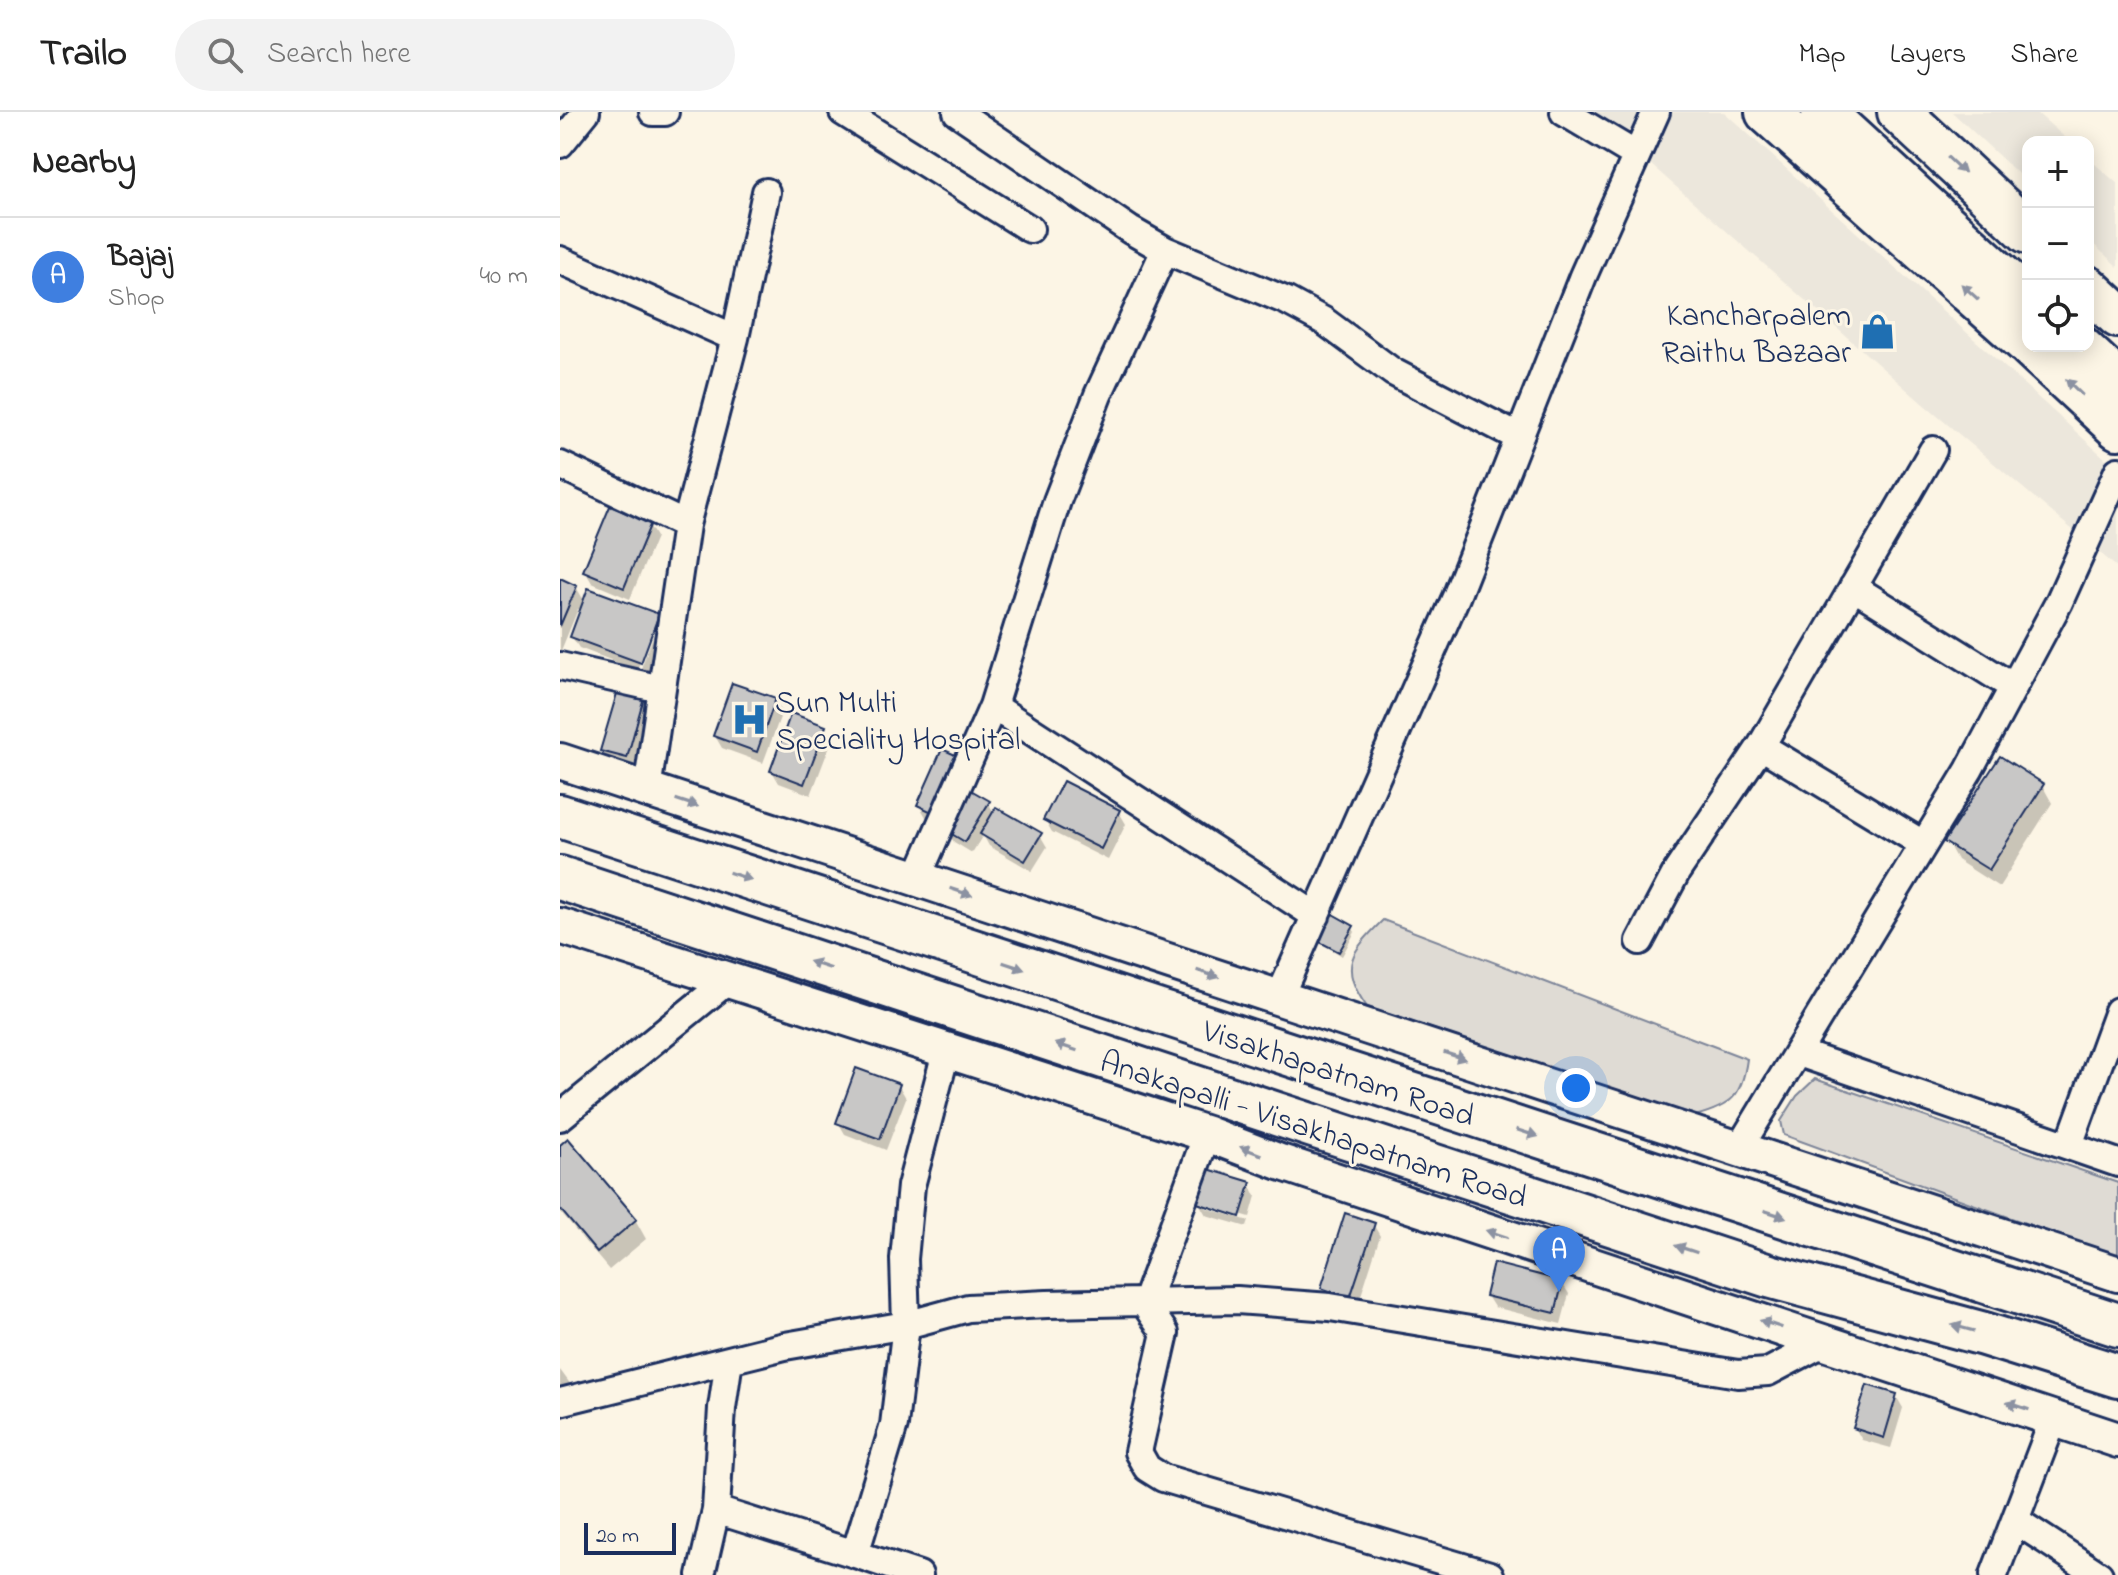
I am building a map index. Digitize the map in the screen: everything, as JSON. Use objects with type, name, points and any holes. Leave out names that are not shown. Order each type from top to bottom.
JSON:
[{"type":"main road","points":[[1767,112],[2022,339]]},
{"type":"main road","points":[[1823,112],[2022,294]]},
{"type":"main road","points":[[1899,112],[2022,226]]},
{"type":"main road","points":[[2094,294],[2118,316]]},
{"type":"main road","points":[[2037,352],[2118,428]]},
{"type":"main road","points":[[2086,352],[2118,382]]},
{"type":"main road","name":"Visakhapatnam Road","points":[[560,816],[2118,1325]]},
{"type":"main road","name":"Anakapalli - Visakhapatnam Road","points":[[560,878],[1754,1271],[1984,1334],[2118,1376]]},
{"type":"street","points":[[560,144],[586,112]]},
{"type":"street","points":[[653,112],[665,112]]},
{"type":"street","points":[[843,112],[1030,229]]},
{"type":"street","points":[[957,112],[1165,250],[1287,301],[1324,321],[1393,372],[1518,437]]},
{"type":"street","points":[[1564,112],[1636,155]]},
{"type":"street","points":[[1279,998],[1451,611],[1518,437],[1656,112]]},
{"type":"street","points":[[647,790],[686,525],[735,338],[766,192]]},
{"type":"street","points":[[917,878],[993,706],[1057,501],[1098,395],[1165,250]]},
{"type":"street","points":[[560,260],[735,338]]},
{"type":"street","points":[[1640,941],[1677,871],[1761,746],[1933,450]]},
{"type":"street","points":[[560,465],[686,525]]},
{"type":"street","points":[[1738,1150],[1969,770],[2059,602],[2118,471]]},
{"type":"street","points":[[1853,587],[2013,687]]},
{"type":"street","points":[[560,666],[661,689]]},
{"type":"street","points":[[993,706],[1316,916]]},
{"type":"street","points":[[1761,746],[1923,844]]},
{"type":"street","points":[[560,761],[2118,1274]]},
{"type":"street","points":[[560,926],[726,982],[1207,1134],[2118,1440]]},
{"type":"street","points":[[560,1117],[726,982]]},
{"type":"street","points":[[2069,1145],[2118,1011]]},
{"type":"street","points":[[855,1554],[894,1425],[906,1325],[904,1259],[911,1186],[946,1052]]},
{"type":"street","points":[[1799,1053],[2118,1163]]},
{"type":"street","points":[[1145,1304],[1207,1134]]},
{"type":"street","points":[[560,1402],[785,1346],[906,1325],[968,1308],[1237,1300],[1330,1307],[1738,1374],[1768,1372],[1825,1342]]},
{"type":"street","points":[[1145,1304],[1165,1333],[1138,1452],[1147,1468],[1163,1478],[1490,1575]]},
{"type":"street","points":[[701,1575],[716,1510],[722,1408],[729,1360]]},
{"type":"street","points":[[1994,1575],[2054,1418]]},
{"type":"street","points":[[716,1510],[919,1575]]},
{"type":"street","points":[[2015,1520],[2099,1575]]},
{"type":"shaded area","points":[[1591,112],[1724,112],[2118,470],[2118,568],[1922,403]]},
{"type":"shaded area","points":[[1952,112],[2036,112],[2063,136],[2022,136],[2022,177]]},
{"type":"shaded area","points":[[2094,163],[2118,184],[2118,267],[2094,245]]},
{"type":"shaded area","points":[[1383,920],[1747,1059],[1738,1091],[1718,1108],[1695,1116],[1367,1007],[1353,981],[1352,960],[1363,941]]},
{"type":"shaded area","points":[[1815,1079],[2118,1183],[2118,1257],[1784,1135],[1781,1121],[1797,1096]]},
{"type":"building","points":[[610,506],[651,523],[624,588],[583,571]]},
{"type":"building","points":[[560,578],[577,586],[560,626]]},
{"type":"building","points":[[588,588],[659,614],[641,663],[570,637]]},
{"type":"building","points":[[620,683],[646,690],[627,758],[600,751]]},
{"type":"building","points":[[732,683],[776,698],[757,752],[713,736]]},
{"type":"building","points":[[791,713],[826,726],[804,784],[770,771]]},
{"type":"building","points":[[942,749],[960,757],[934,813],[917,805]]},
{"type":"building","points":[[2000,756],[2044,784],[1989,870],[1944,842]]},
{"type":"building","points":[[1063,781],[1120,810],[1101,849],[1043,820]]},
{"type":"building","points":[[969,789],[990,801],[965,842],[945,830]]},
{"type":"building","points":[[996,807],[1042,833],[1025,861],[980,834]]},
{"type":"building","points":[[1329,912],[1354,926],[1339,952],[1314,939]]},
{"type":"building","points":[[856,1068],[900,1084],[880,1139],[836,1123]]},
{"type":"building","points":[[568,1138],[637,1219],[597,1253],[560,1209],[560,1145]]},
{"type":"building","points":[[1208,1169],[1251,1182],[1240,1217],[1197,1203]]},
{"type":"building","points":[[1345,1213],[1375,1223],[1350,1298],[1321,1288]]},
{"type":"building","points":[[1493,1263],[1563,1281],[1555,1313],[1485,1296]]},
{"type":"building","points":[[1867,1385],[1897,1394],[1884,1438],[1853,1428]]},
{"type":"place","name":"Kancharpalem Raithu Bazaar","points":[[1877,332]]},
{"type":"place","name":"Sun Multi Speciality Hospital","points":[[749,719]]},
{"type":"place","name":"Bajaj","points":[[1559,1292]]}]
